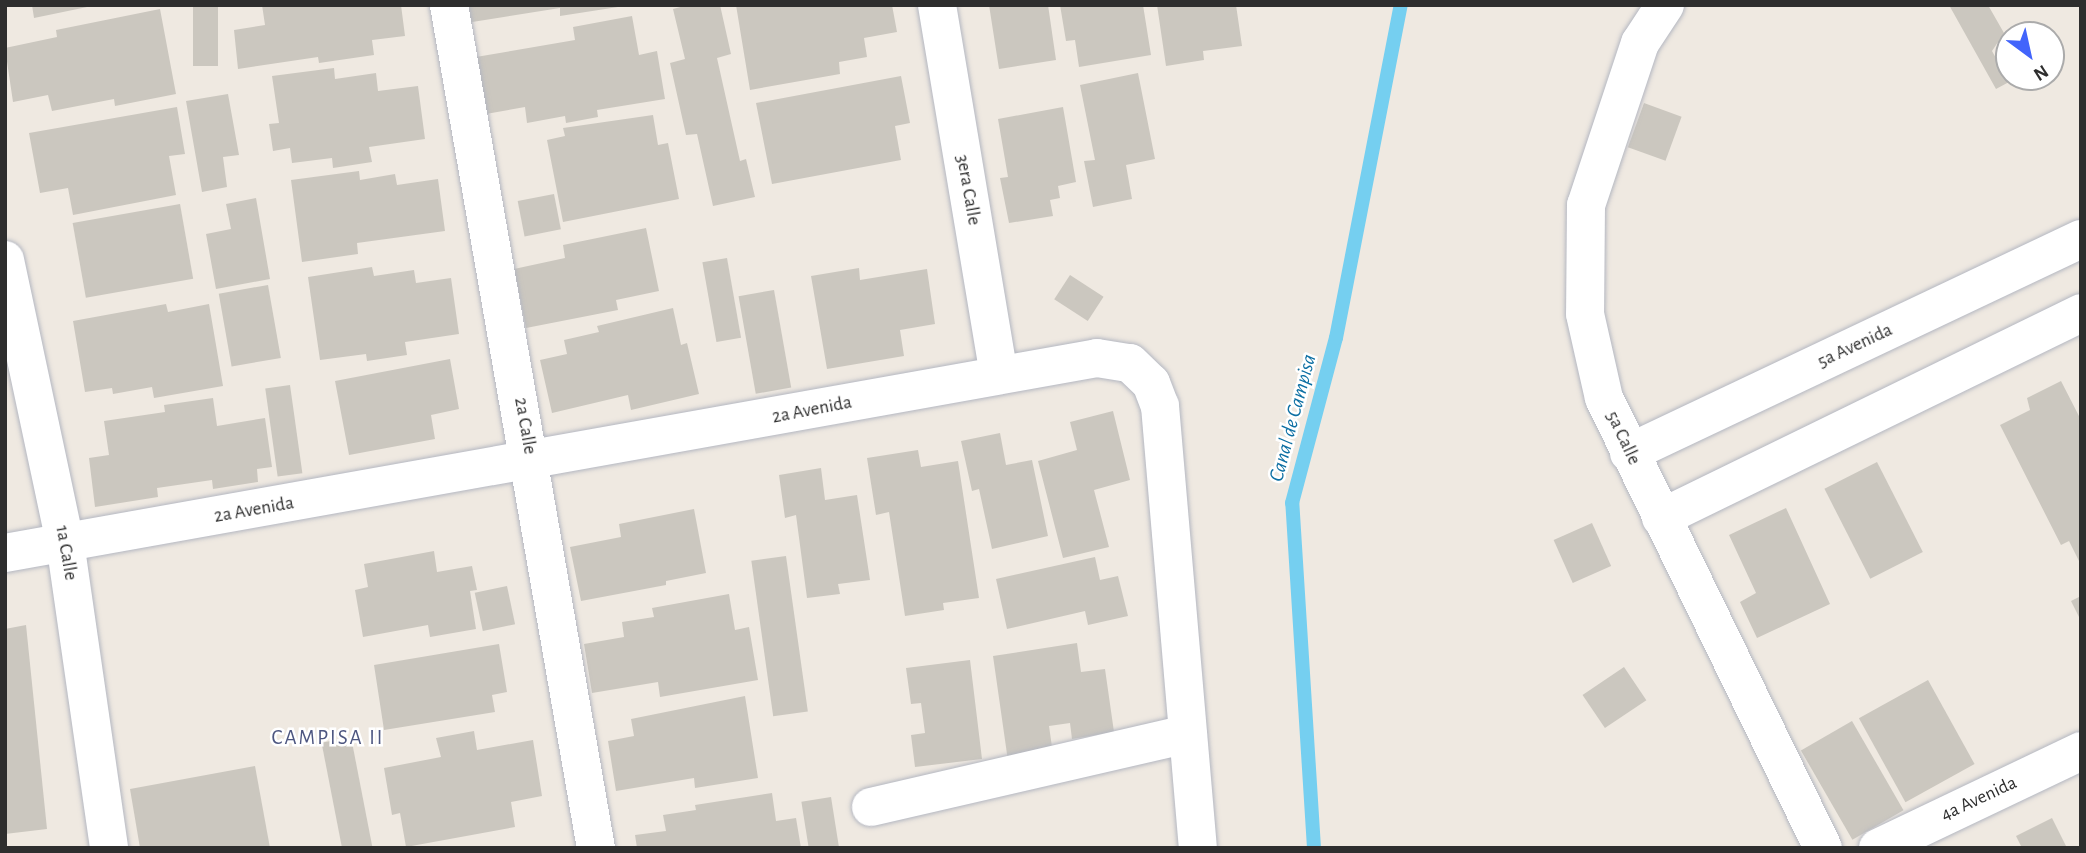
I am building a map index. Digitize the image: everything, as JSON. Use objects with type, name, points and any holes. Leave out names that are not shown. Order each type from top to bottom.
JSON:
[{"type":"street","name":"2a Calle","points":[[449,5],[531,462],[596,848]]},
{"type":"street","name":"3era Calle","points":[[937,5],[999,375]]},
{"type":"street","name":"5a Calle","points":[[1665,5],[1640,43],[1586,205],[1585,314],[1604,398],[1823,848]]},
{"type":"street","name":"5a Avenida","points":[[1629,453],[2081,239]]},
{"type":"street","name":"1a Calle","points":[[5,260],[65,542],[109,848]]},
{"type":"street","points":[[1661,518],[2081,313]]},
{"type":"street","name":"2a Avenida","points":[[5,553],[531,462],[1097,358],[1130,363],[1151,383],[1160,406],[1198,848]]},
{"type":"street","points":[[871,807],[1188,734]]},
{"type":"street","name":"4a Avenida","points":[[1878,848],[2081,751]]},
{"type":"building","points":[[32,5],[92,5],[92,6],[34,18]]},
{"type":"building","points":[[193,5],[218,5],[218,66],[193,66]]},
{"type":"building","points":[[262,5],[401,5],[405,36],[372,40],[374,55],[319,63],[318,57],[238,69],[234,30],[265,25]]},
{"type":"building","points":[[463,5],[618,7],[560,16],[560,8],[466,23]]},
{"type":"building","points":[[688,5],[720,5],[731,54],[717,58],[740,161],[746,159],[755,197],[713,206],[697,134],[686,135],[670,63],[685,59],[673,9]]},
{"type":"building","points":[[736,5],[892,5],[897,32],[864,38],[867,57],[839,62],[840,74],[750,90]]},
{"type":"building","points":[[989,5],[1048,5],[1056,60],[999,69]]},
{"type":"building","points":[[1060,5],[1143,5],[1151,55],[1079,67],[1075,40],[1066,41]]},
{"type":"building","points":[[1157,5],[1236,5],[1242,46],[1203,51],[1204,60],[1166,66]]},
{"type":"building","points":[[1949,5],[1988,5],[1997,21],[1995,21],[1995,46],[1992,51],[1995,56],[1995,87]]},
{"type":"building","points":[[160,9],[176,94],[115,106],[114,99],[52,111],[48,95],[13,102],[5,48],[57,37],[56,30]]},
{"type":"building","points":[[632,16],[639,55],[657,51],[665,99],[597,110],[598,117],[566,123],[565,116],[527,123],[525,107],[486,114],[476,57],[575,40],[573,27]]},
{"type":"building","points":[[334,68],[335,79],[376,73],[378,91],[418,86],[425,139],[369,147],[372,162],[333,168],[332,158],[292,163],[290,148],[273,151],[269,124],[279,123],[272,76]]},
{"type":"building","points":[[1138,73],[1155,159],[1126,165],[1132,199],[1093,207],[1084,161],[1095,160],[1080,85]]},
{"type":"building","points":[[901,76],[910,123],[895,126],[901,160],[772,184],[756,103]]},
{"type":"building","points":[[228,94],[239,155],[223,157],[227,187],[202,192],[186,101]]},
{"type":"building","points":[[1644,103],[1682,117],[1666,161],[1628,147]]},
{"type":"building","points":[[177,107],[185,154],[169,156],[176,195],[73,215],[68,188],[40,193],[29,133]]},
{"type":"building","points":[[1063,107],[1076,182],[1058,186],[1060,198],[1050,200],[1053,216],[1009,223],[1000,178],[1008,177],[998,119]]},
{"type":"building","points":[[653,115],[658,145],[668,143],[679,199],[563,222],[547,140],[565,136],[563,128]]},
{"type":"building","points":[[359,171],[360,180],[395,174],[397,185],[438,179],[445,231],[357,243],[358,254],[302,262],[291,180]]},
{"type":"building","points":[[554,194],[561,229],[525,236],[518,201]]},
{"type":"building","points":[[256,198],[270,279],[216,289],[206,234],[231,229],[226,204]]},
{"type":"building","points":[[180,204],[193,279],[86,298],[73,223]]},
{"type":"building","points":[[646,228],[659,291],[616,300],[618,310],[526,328],[514,269],[565,258],[563,245]]},
{"type":"building","points":[[727,258],[741,338],[716,342],[702,262]]},
{"type":"building","points":[[372,267],[374,276],[414,270],[416,283],[451,278],[459,334],[405,342],[407,355],[367,361],[366,354],[320,360],[308,277]]},
{"type":"building","points":[[859,268],[860,280],[927,269],[935,324],[900,330],[904,356],[827,369],[811,276]]},
{"type":"building","points":[[1070,275],[1104,297],[1088,321],[1054,299]]},
{"type":"building","points":[[268,285],[281,358],[232,367],[219,294]]},
{"type":"building","points":[[774,290],[791,387],[756,394],[739,296]]},
{"type":"building","points":[[166,304],[168,312],[209,304],[223,386],[154,398],[152,387],[113,394],[112,388],[85,392],[73,321]]},
{"type":"building","points":[[673,308],[681,345],[687,343],[699,394],[631,410],[628,395],[552,413],[540,360],[567,354],[564,340],[599,332],[597,326]]},
{"type":"building","points":[[450,359],[459,409],[431,415],[435,439],[349,455],[335,381]]},
{"type":"building","points":[[2061,381],[2081,420],[2081,565],[2069,541],[2061,545],[2000,425],[2030,410],[2027,398]]},
{"type":"building","points":[[290,385],[302,473],[278,477],[265,388]]},
{"type":"building","points":[[213,398],[217,426],[265,418],[272,467],[257,469],[258,482],[213,489],[212,480],[157,488],[158,497],[95,507],[89,458],[109,455],[104,421],[165,412],[164,405]]},
{"type":"building","points":[[1113,411],[1130,480],[1094,490],[1109,547],[1063,558],[1038,461],[1077,450],[1070,422]]},
{"type":"building","points":[[1000,433],[1006,465],[1032,460],[1048,536],[992,549],[979,489],[972,491],[961,441]]},
{"type":"building","points":[[918,450],[921,467],[958,461],[979,598],[943,603],[944,610],[905,616],[889,512],[876,515],[867,458]]},
{"type":"building","points":[[1877,462],[1923,552],[1870,579],[1824,489]]},
{"type":"building","points":[[821,468],[825,500],[857,495],[870,580],[838,584],[840,594],[807,598],[796,515],[785,518],[779,475]]},
{"type":"building","points":[[1786,508],[1830,604],[1757,638],[1740,602],[1756,593],[1729,535]]},
{"type":"building","points":[[694,509],[706,573],[666,581],[666,585],[581,601],[570,547],[621,537],[619,524]]},
{"type":"building","points":[[1592,523],[1611,566],[1573,583],[1554,540]]},
{"type":"building","points":[[434,551],[437,572],[472,566],[477,590],[470,591],[476,629],[430,637],[428,625],[363,637],[355,590],[368,587],[364,564]]},
{"type":"building","points":[[786,556],[808,711],[773,716],[751,561]]},
{"type":"building","points":[[1095,557],[1100,580],[1118,576],[1128,616],[1088,625],[1085,611],[1007,629],[996,579]]},
{"type":"building","points":[[507,586],[515,624],[483,631],[475,593]]},
{"type":"building","points":[[729,594],[735,630],[749,627],[758,680],[660,697],[658,682],[592,693],[584,644],[624,637],[622,622],[654,617],[652,608]]},
{"type":"building","points":[[2081,596],[2081,621],[2071,601]]},
{"type":"building","points":[[26,625],[47,829],[5,834],[5,629]]},
{"type":"building","points":[[1077,643],[1081,672],[1105,669],[1114,732],[1072,739],[1070,723],[1049,726],[1055,768],[1010,775],[993,656]]},
{"type":"building","points":[[499,644],[507,692],[492,695],[495,712],[384,730],[374,665]]},
{"type":"building","points":[[970,660],[982,759],[915,767],[911,735],[925,733],[921,703],[911,704],[906,668]]},
{"type":"building","points":[[1624,667],[1646,700],[1605,728],[1583,695]]},
{"type":"building","points":[[1928,680],[1975,764],[1905,802],[1859,718]]},
{"type":"building","points":[[745,696],[758,778],[695,788],[694,778],[616,791],[608,741],[634,736],[631,719]]},
{"type":"building","points":[[1852,721],[1904,810],[1852,840],[1801,750]]},
{"type":"building","points":[[474,731],[477,750],[533,740],[542,796],[511,802],[515,827],[406,847],[400,813],[392,815],[384,768],[441,757],[436,738]]},
{"type":"building","points":[[351,737],[373,848],[342,848],[322,743]]},
{"type":"building","points":[[255,766],[270,848],[140,848],[130,789]]},
{"type":"building","points":[[772,793],[776,821],[796,818],[801,848],[637,848],[635,835],[666,831],[663,815],[696,810],[695,805]]},
{"type":"building","points":[[831,797],[839,848],[809,848],[801,802]]},
{"type":"building","points":[[2052,818],[2067,848],[2022,848],[2016,836]]},
{"type":"waterway","name":"Canal de Campisa","points":[[1314,848],[1292,503],[1336,338],[1401,5]]},
{"type":"district","name":"CAMPISA II","points":[[328,738]]}]
